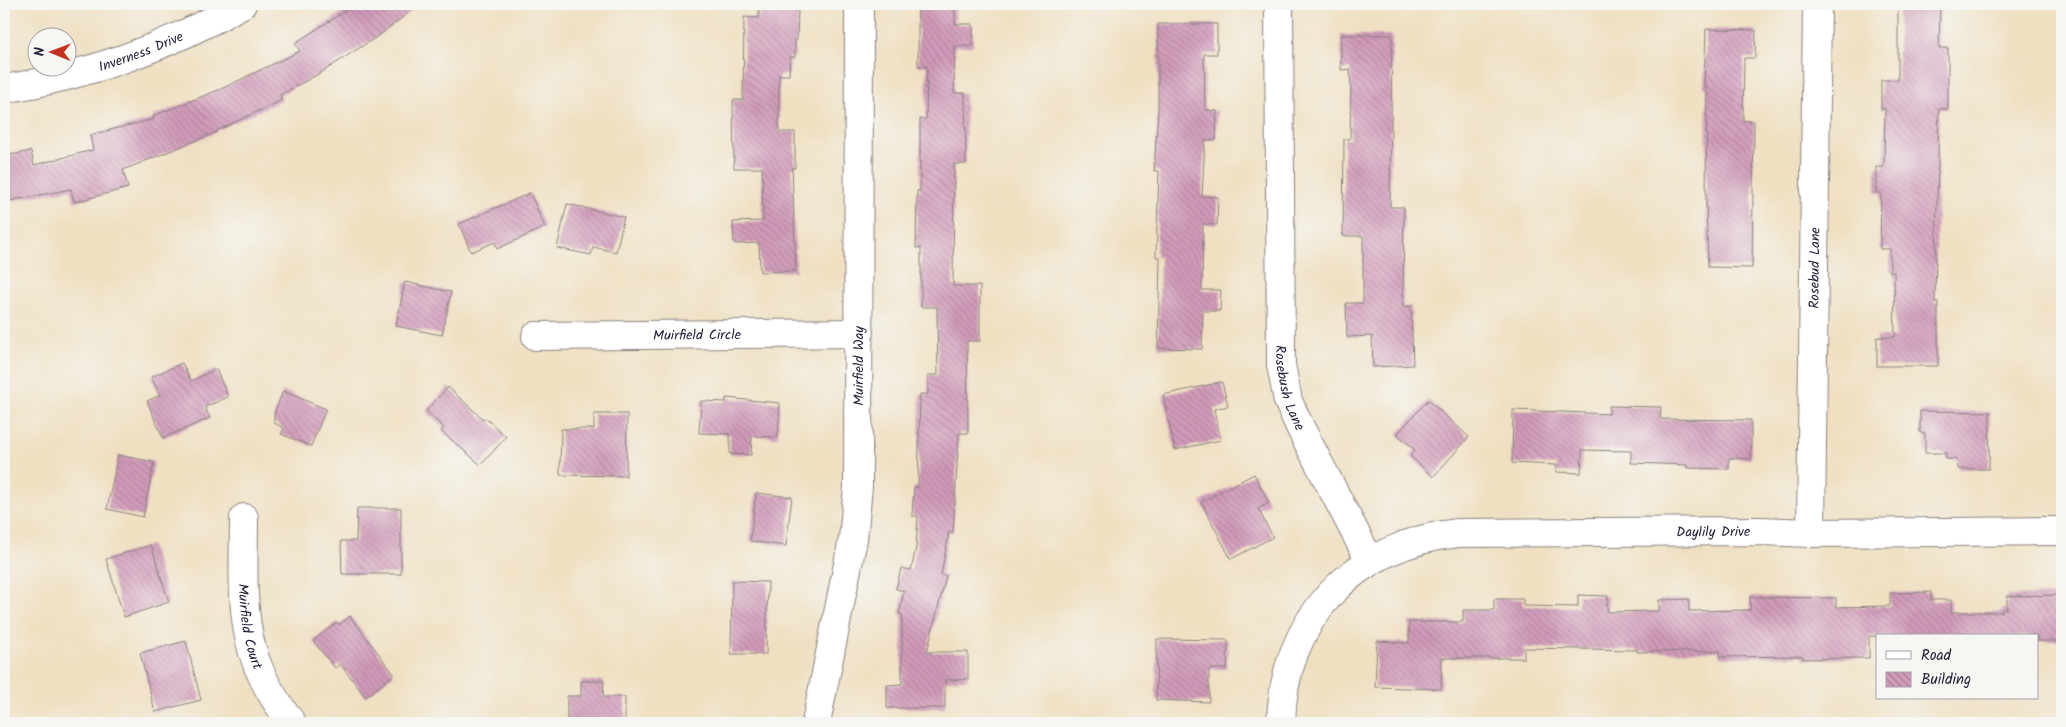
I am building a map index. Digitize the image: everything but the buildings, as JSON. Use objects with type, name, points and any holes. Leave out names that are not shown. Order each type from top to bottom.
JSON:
[{"type":"street","name":"Inverness Drive","points":[[4,89],[58,77],[121,59],[186,33],[242,4]]},
{"type":"street","name":"Muirfield Way","points":[[816,723],[853,539],[859,458],[859,4]]},
{"type":"street","name":"Rosebush Lane","points":[[1279,4],[1281,364],[1288,401],[1370,561]]},
{"type":"street","name":"Rosebud Lane","points":[[1811,533],[1817,4]]},
{"type":"street","name":"Muirfield Circle","points":[[536,336],[859,334]]},
{"type":"street","name":"Muirfield Court","points":[[244,518],[244,599],[249,638],[257,663],[268,686],[280,708],[292,723]]},
{"type":"street","name":"Daylily Drive","points":[[1370,561],[1408,543],[1458,533],[1762,530],[1811,533],[2062,532]]},
{"type":"street","points":[[1281,723],[1282,700],[1287,674],[1300,637],[1313,615],[1338,585],[1370,561]]}]
